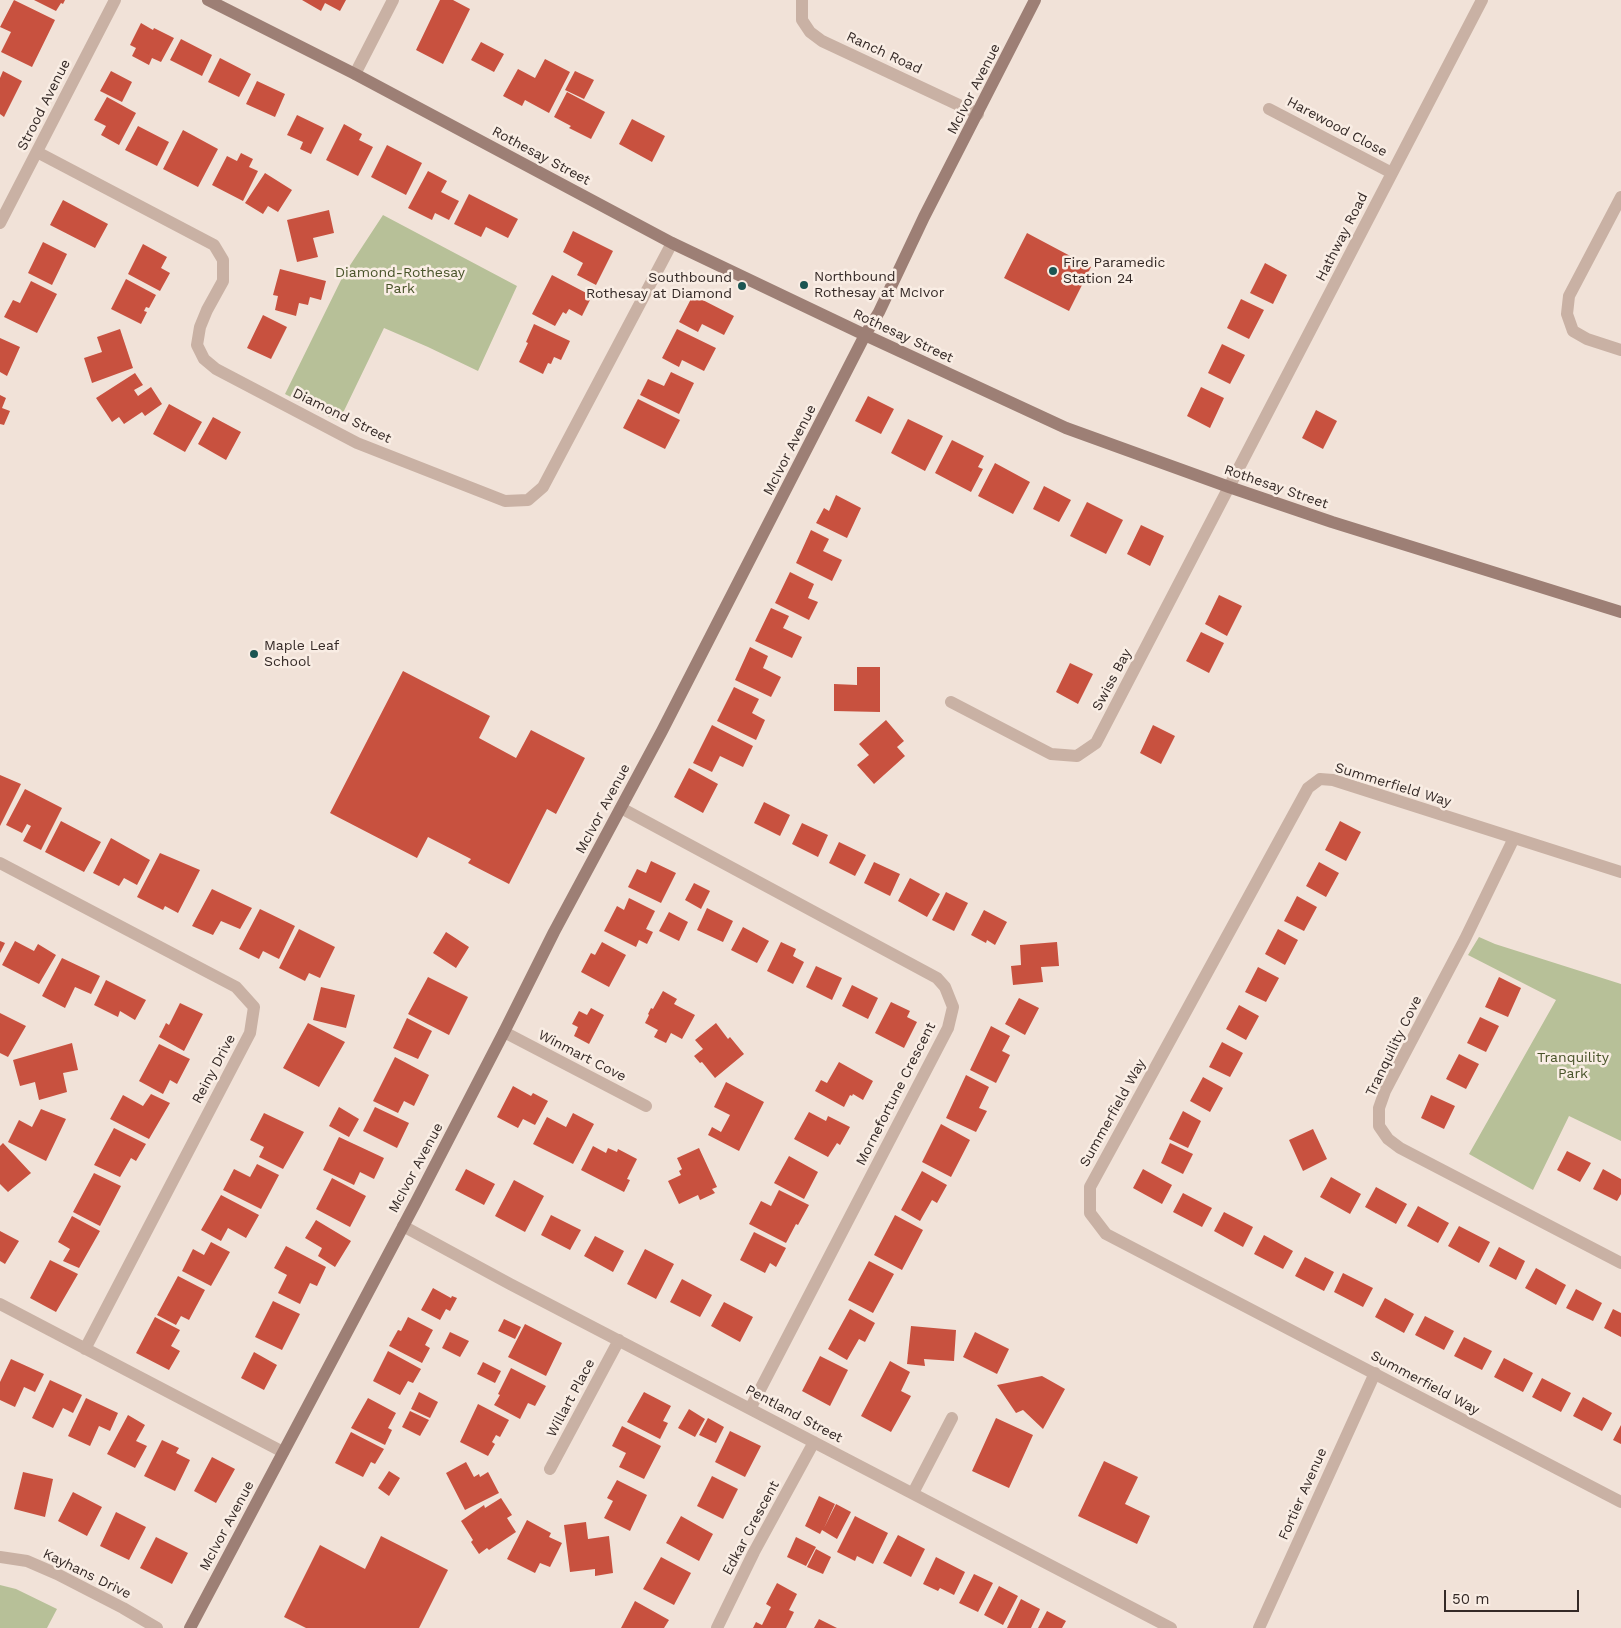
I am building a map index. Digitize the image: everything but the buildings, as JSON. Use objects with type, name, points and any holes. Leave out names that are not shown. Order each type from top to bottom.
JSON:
[{"type":"street","name":"Strood Avenue","points":[[0,223],[115,0]]},
{"type":"street","name":"Rothesay Street","points":[[208,0],[355,74],[672,242],[865,336],[1066,428],[1332,522],[1621,612]]},
{"type":"street","points":[[355,74],[392,0]]},
{"type":"street","name":"Ranch Road","points":[[802,0],[802,20],[810,32],[822,41],[978,114]]},
{"type":"street","name":"McIvor Avenue","points":[[190,1628],[403,1226],[554,932],[621,808],[879,312],[924,217],[1035,0]]},
{"type":"street","name":"Hathway Road","points":[[1229,487],[1482,0]]},
{"type":"street","name":"Harewood Close","points":[[1269,109],[1392,173]]},
{"type":"street","name":"Diamond Street","points":[[37,152],[214,245],[223,260],[223,281],[200,327],[197,345],[204,359],[216,369],[357,443],[506,501],[528,500],[543,487],[672,242]]},
{"type":"street","points":[[1621,197],[1569,296],[1567,314],[1573,331],[1587,339],[1621,350]]},
{"type":"street","name":"Swiss Bay","points":[[951,702],[1051,754],[1077,756],[1096,743],[1229,487]]},
{"type":"street","name":"Summerfield Way","points":[[1621,872],[1333,780],[1320,779],[1308,788],[1090,1187],[1090,1213],[1106,1234],[1621,1502]]},
{"type":"street","name":"Mornefortune Crescent","points":[[621,808],[937,978],[945,987],[953,1006],[948,1028],[750,1408]]},
{"type":"street","name":"Tranquility Cove","points":[[1514,838],[1466,939],[1385,1091],[1379,1108],[1379,1126],[1388,1139],[1400,1148],[1621,1263]]},
{"type":"street","name":"Reiny Drive","points":[[0,863],[236,987],[254,1007],[250,1033],[85,1349]]},
{"type":"street","name":"Winmart Cove","points":[[504,1032],[646,1106]]},
{"type":"street","name":"Pentland Street","points":[[403,1226],[510,1284],[1171,1628]]},
{"type":"street","points":[[0,1304],[283,1452]]},
{"type":"street","name":"Willart Place","points":[[550,1470],[619,1340]]},
{"type":"street","name":"Fortier Avenue","points":[[1259,1628],[1375,1373]]},
{"type":"street","points":[[913,1493],[952,1418]]},
{"type":"street","name":"Edkar Crescent","points":[[717,1628],[754,1552],[814,1442]]},
{"type":"street","name":"Kayhans Drive","points":[[0,1557],[27,1561],[57,1574],[157,1628]]},
{"type":"green space","name":"Diamond-Rothesay Park","points":[[383,215],[517,286],[478,371],[384,328],[341,417],[337,421],[285,394],[343,276]]},
{"type":"green space","name":"Tranquility Park","points":[[1479,937],[1495,944],[1621,984],[1621,1141],[1569,1116],[1533,1190],[1469,1154],[1556,1000],[1468,955]]},
{"type":"green space","points":[[0,1585],[16,1589],[57,1609],[47,1628],[0,1628]]},
{"type":"place","name":"Fire Paramedic Station 24","points":[[1053,271]]},
{"type":"place","name":"Northbound Rothesay at McIvor","points":[[804,285]]},
{"type":"place","name":"Southbound Rothesay at Diamond","points":[[742,286]]},
{"type":"place","name":"Maple Leaf School","points":[[254,654]]}]
